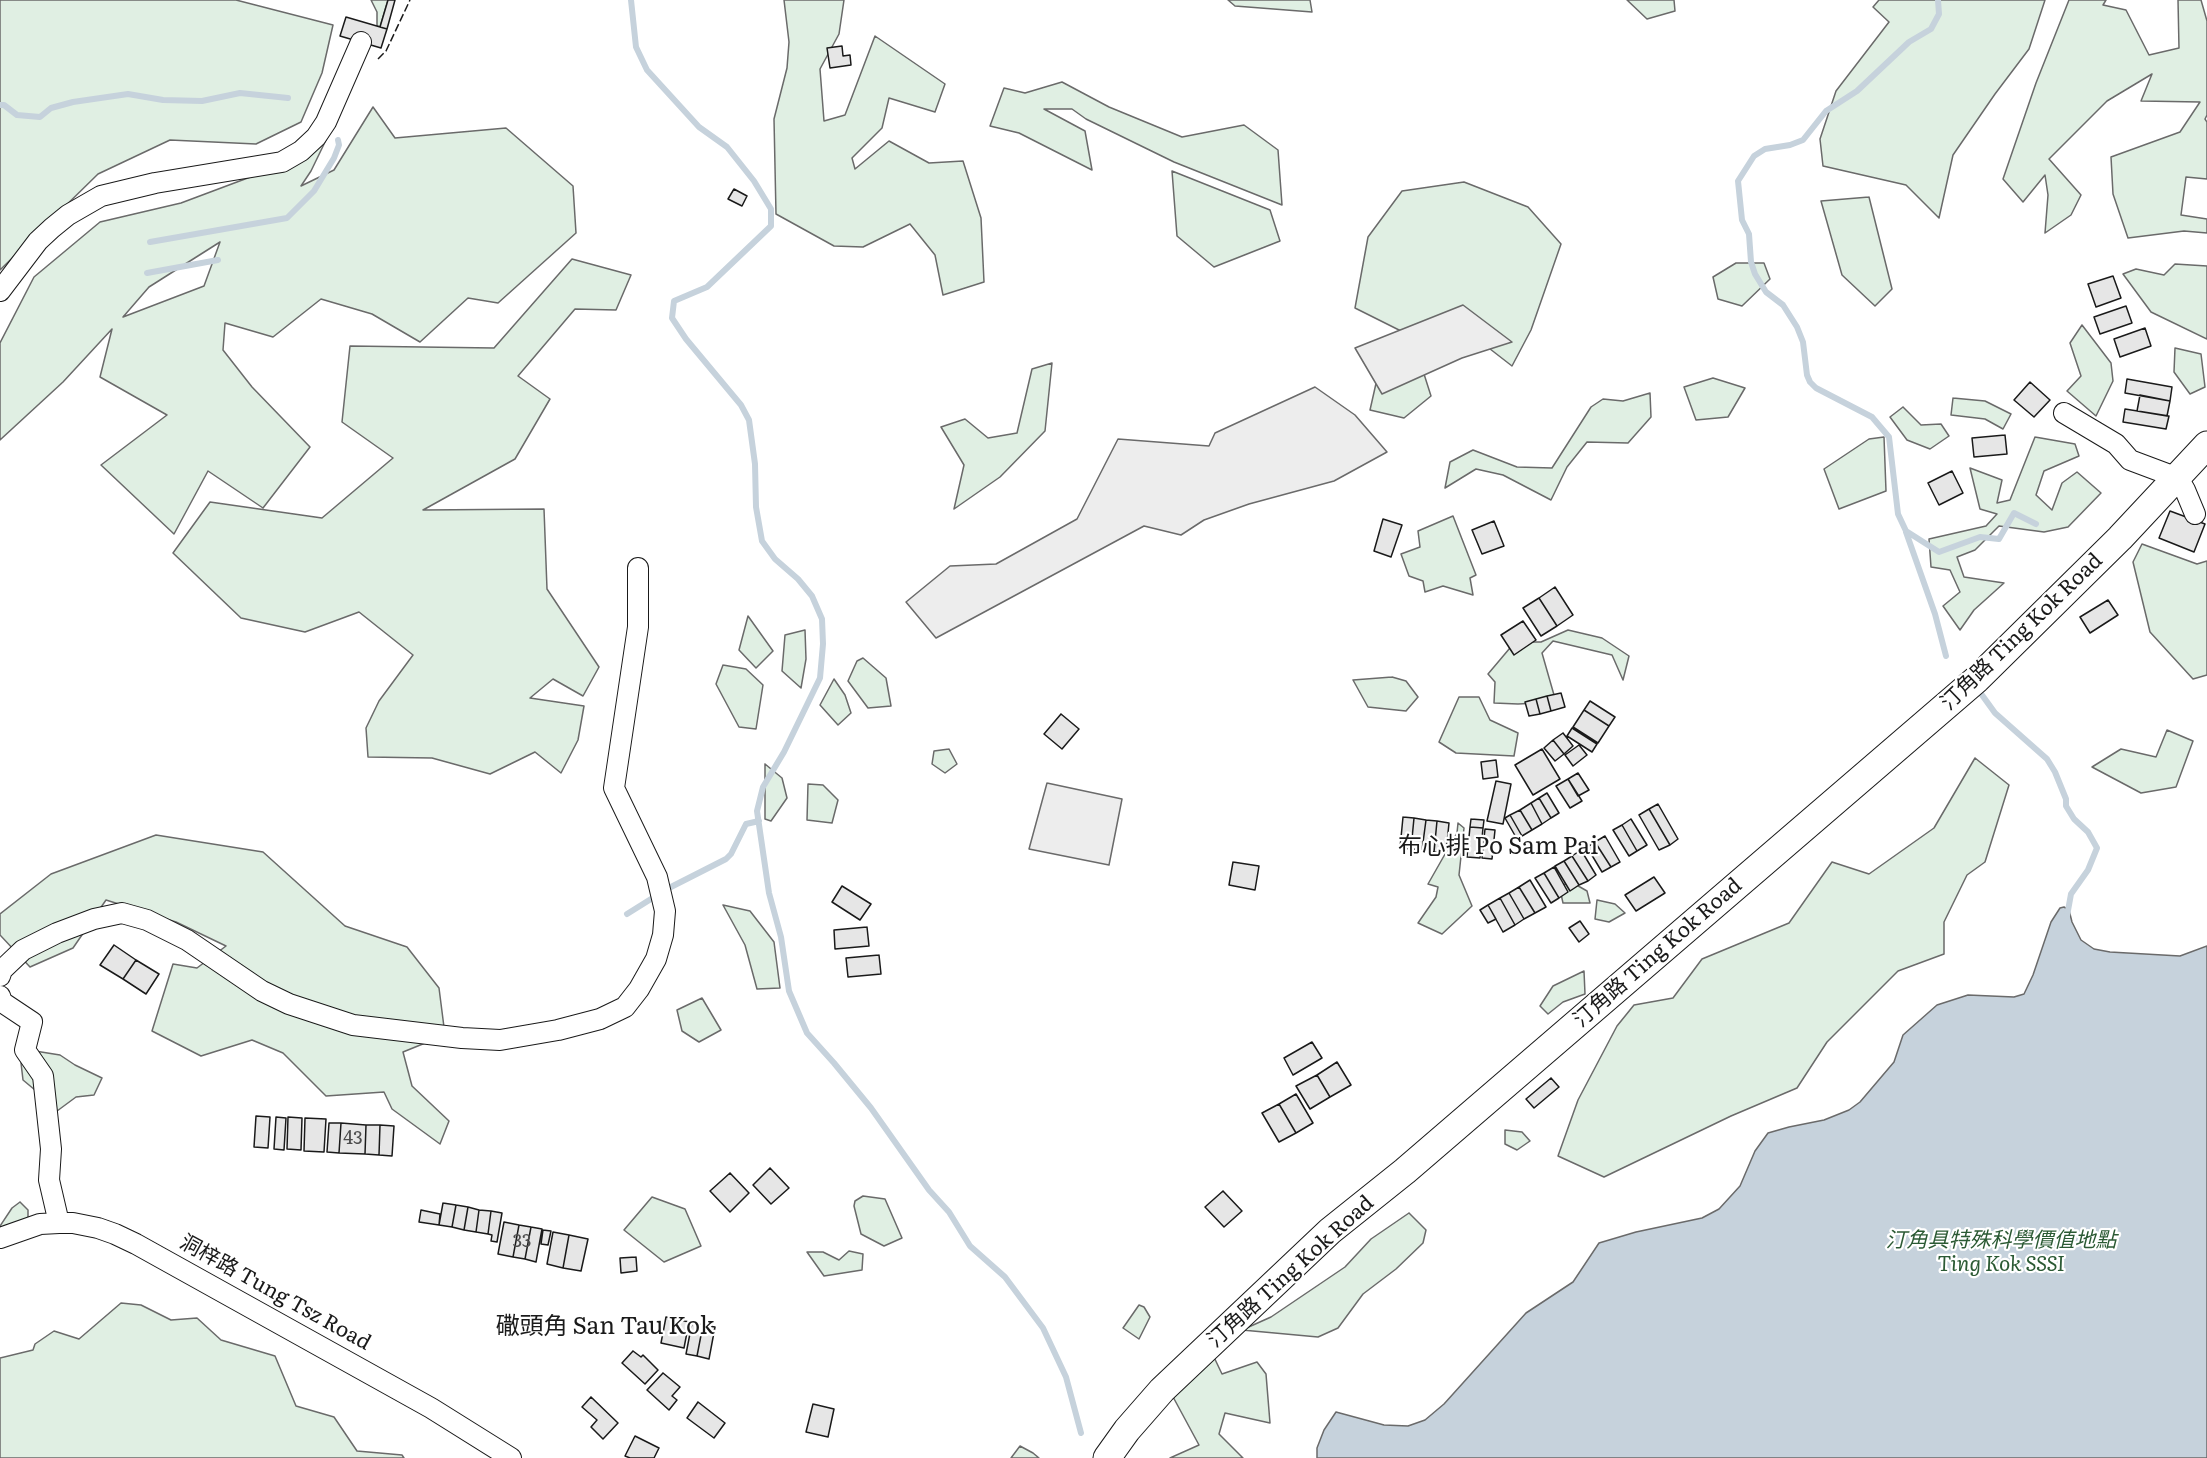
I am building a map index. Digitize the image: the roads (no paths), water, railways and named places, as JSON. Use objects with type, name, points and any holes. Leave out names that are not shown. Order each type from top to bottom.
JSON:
[{"type":"main road","name":"汀角路 Ting Kok Road","points":[[1107,1458],[1127,1430],[1162,1390],[1330,1231],[1414,1163],[1977,680],[2207,446]]},
{"type":"street","points":[[0,291],[38,241],[68,215],[101,196],[155,183],[282,162],[301,151],[316,137],[326,122],[361,42]]},
{"type":"street","points":[[2064,412],[2116,444],[2130,460],[2178,478],[2195,514]]},
{"type":"street","points":[[0,975],[2,969],[22,950],[94,919],[122,913],[147,920],[187,940],[262,991],[353,1024],[462,1038],[500,1040],[600,1019],[625,1007],[639,989],[656,959],[663,935],[665,911],[657,877],[614,789],[638,627],[638,568]]},
{"type":"street","points":[[0,996],[2,1002],[32,1022],[25,1050],[43,1076],[51,1149],[49,1180],[59,1223]]},
{"type":"street","name":"洞梓路 Tung Tsz Road","points":[[0,1238],[40,1224],[73,1223],[98,1228],[136,1244],[431,1408],[512,1458]]},
{"type":"waterway","points":[[631,0],[636,47],[647,70],[699,127],[727,147],[754,181],[771,209],[771,226],[707,287],[674,301],[672,318],[686,339],[741,405],[749,420],[755,464],[756,507],[762,541],[775,559],[798,579],[812,596],[822,619],[823,644],[820,678],[784,752],[763,787],[757,811],[769,893],[781,937],[789,991],[807,1033],[871,1108],[929,1190],[949,1212],[970,1246],[1005,1277],[1043,1328],[1066,1377],[1081,1433]]},
{"type":"waterway","points":[[1938,0],[1939,14],[1931,29],[1909,42],[1857,91],[1826,111],[1803,140],[1790,145],[1765,149],[1754,156],[1738,181],[1742,220],[1749,234],[1751,262],[1755,274],[1766,292],[1783,305],[1797,327],[1803,342],[1810,382],[1816,388],[1872,417],[1889,437],[1898,514],[1906,531],[1939,552],[1980,537],[1999,539],[2014,513],[2036,524]]},
{"type":"waterway","points":[[0,105],[4,105],[17,115],[40,117],[51,108],[73,102],[128,94],[163,100],[202,101],[240,93],[288,98]]},
{"type":"waterway","points":[[150,242],[287,218],[314,191],[334,158],[339,145],[338,140]]},
{"type":"waterway","points":[[147,273],[218,260]]},
{"type":"waterway","points":[[1906,532],[1935,614],[1946,656]]},
{"type":"waterway","points":[[1982,695],[1995,713],[2047,759],[2066,799],[2066,806],[2074,819],[2088,832],[2097,848],[2088,870],[2071,894],[2067,916]]},
{"type":"waterway","points":[[627,914],[667,889],[726,859],[731,854],[746,824],[759,821]]},
{"type":"district","name":"布心排 Po Sam Pai","points":[[1498,847]]},
{"type":"district","name":"䃟頭角 San Tau Kok","points":[[605,1327]]},
{"type":"park label","name":"汀角具特殊科學價值地點 Ting Kok SSSI","points":[[2001,1253]]}]
